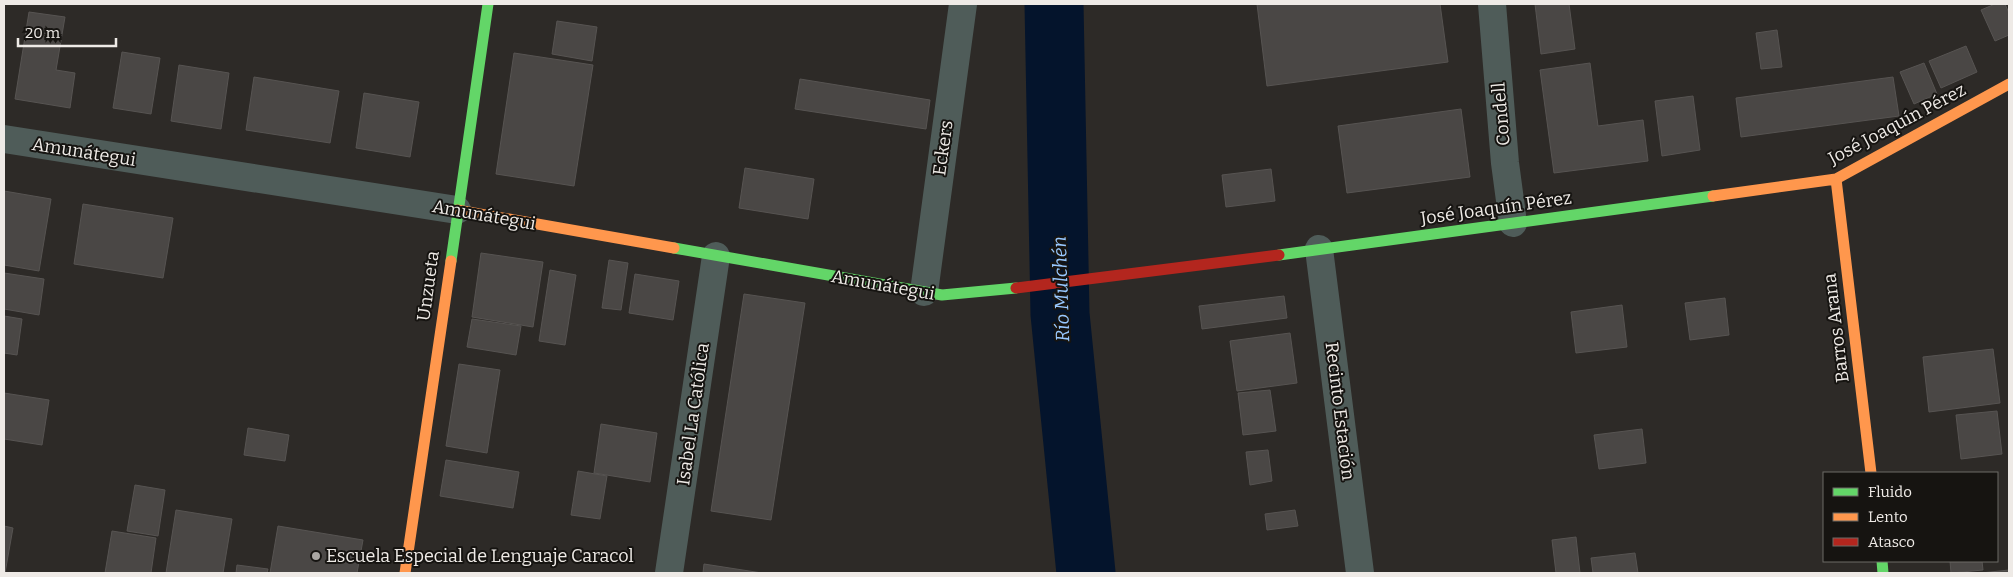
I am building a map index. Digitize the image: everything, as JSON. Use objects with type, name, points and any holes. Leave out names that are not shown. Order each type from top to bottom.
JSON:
[{"type":"main road","name":"Unzueta","points":[[405,573],[488,4]]},
{"type":"main road","name":"José Joaquín Pérez","points":[[964,294],[1198,266],[1836,179],[2009,84]]},
{"type":"main road","name":"Barros Arana","points":[[1836,179],[1871,472]]},
{"type":"main road","name":"Amunátegui","points":[[457,210],[942,295],[964,294]]},
{"type":"street","name":"Eckers","points":[[924,292],[963,4]]},
{"type":"street","name":"Condell","points":[[1492,4],[1505,163],[1513,223]]},
{"type":"street","name":"Amunátegui","points":[[4,139],[457,210]]},
{"type":"street","name":"Recinto Estación","points":[[1319,249],[1360,573]]},
{"type":"street","name":"Isabel La Católica","points":[[669,573],[716,256]]},
{"type":"building","points":[[1257,4],[1440,4],[1448,62],[1267,86]]},
{"type":"building","points":[[1535,4],[1569,4],[1575,49],[1541,54]]},
{"type":"building","points":[[1995,4],[2005,4],[2009,13],[2009,35],[1995,41],[1981,10]]},
{"type":"building","points":[[29,12],[65,17],[56,70],[75,73],[70,108],[15,99]]},
{"type":"building","points":[[557,21],[597,27],[592,61],[552,54]]},
{"type":"building","points":[[1777,30],[1782,67],[1761,69],[1756,33]]},
{"type":"building","points":[[1966,46],[1977,72],[1941,88],[1929,61]]},
{"type":"building","points":[[122,52],[160,58],[151,114],[113,108]]},
{"type":"building","points":[[514,53],[593,65],[574,186],[496,174]]},
{"type":"building","points":[[1590,63],[1598,126],[1643,120],[1648,161],[1554,173],[1540,70]]},
{"type":"building","points":[[1924,63],[1937,94],[1914,104],[1900,72]]},
{"type":"building","points":[[179,65],[229,73],[221,129],[171,121]]},
{"type":"building","points":[[254,77],[339,91],[330,143],[246,130]]},
{"type":"building","points":[[1893,77],[1899,116],[1741,137],[1736,98]]},
{"type":"building","points":[[800,79],[930,100],[926,129],[795,109]]},
{"type":"building","points":[[364,93],[419,102],[410,157],[356,148]]},
{"type":"building","points":[[1693,96],[1700,150],[1662,156],[1655,101]]},
{"type":"building","points":[[1461,109],[1470,177],[1347,193],[1338,126]]},
{"type":"building","points":[[745,168],[814,179],[808,219],[739,208]]},
{"type":"building","points":[[1271,169],[1275,201],[1226,207],[1222,175]]},
{"type":"building","points":[[4,191],[51,199],[39,271],[4,265]]},
{"type":"building","points":[[83,204],[173,218],[163,278],[74,264]]},
{"type":"building","points":[[481,253],[543,262],[533,327],[472,317]]},
{"type":"building","points":[[609,260],[628,263],[621,310],[602,308]]},
{"type":"building","points":[[550,270],[576,275],[565,345],[539,341]]},
{"type":"building","points":[[4,273],[44,279],[39,315],[4,309]]},
{"type":"building","points":[[635,274],[679,281],[673,320],[629,313]]},
{"type":"building","points":[[744,294],[805,303],[771,520],[711,511]]},
{"type":"building","points":[[1284,296],[1287,318],[1202,329],[1199,306]]},
{"type":"building","points":[[1725,298],[1729,335],[1690,340],[1685,303]]},
{"type":"building","points":[[1622,305],[1627,347],[1576,353],[1571,312]]},
{"type":"building","points":[[4,316],[22,319],[17,355],[4,353]]},
{"type":"building","points":[[472,319],[521,326],[516,355],[467,347]]},
{"type":"building","points":[[1290,333],[1297,383],[1237,391],[1230,341]]},
{"type":"building","points":[[1993,349],[2000,403],[1929,412],[1923,357]]},
{"type":"building","points":[[459,364],[500,370],[487,453],[446,446]]},
{"type":"building","points":[[1270,390],[1276,431],[1243,435],[1238,393]]},
{"type":"building","points":[[4,393],[49,400],[42,445],[4,439]]},
{"type":"building","points":[[1997,411],[2002,454],[1961,459],[1956,415]]},
{"type":"building","points":[[601,424],[657,433],[650,482],[594,473]]},
{"type":"building","points":[[248,428],[289,435],[285,461],[244,455]]},
{"type":"building","points":[[1642,429],[1646,463],[1599,469],[1594,435]]},
{"type":"building","points":[[1268,450],[1272,481],[1250,485],[1246,452]]},
{"type":"building","points":[[446,460],[519,472],[513,508],[440,496]]},
{"type":"building","points":[[578,471],[607,476],[600,519],[571,515]]},
{"type":"building","points":[[135,485],[165,490],[158,536],[127,531]]},
{"type":"building","points":[[176,510],[232,519],[223,573],[166,573]]},
{"type":"building","points":[[1295,510],[1298,526],[1267,530],[1265,514]]},
{"type":"building","points":[[4,526],[13,528],[5,573],[4,573]]},
{"type":"building","name":"Escuela Especial de Lenguaje Caracol","points":[[278,526],[363,540],[357,573],[270,573]]},
{"type":"building","points":[[112,531],[156,538],[151,573],[105,573]]},
{"type":"building","points":[[1576,537],[1580,573],[1556,573],[1552,540]]},
{"type":"building","points":[[1635,553],[1638,573],[1593,573],[1591,558]]},
{"type":"building","points":[[1950,562],[1982,562],[1983,570],[1951,573]]},
{"type":"building","points":[[704,564],[762,573],[703,573]]},
{"type":"building","points":[[237,565],[268,569],[267,573],[236,573]]},
{"type":"building","points":[[2009,570],[2009,573],[1981,573]]},
{"type":"waterway","name":"Río Mulchén","points":[[1054,4],[1060,314],[1086,573]]},
{"type":"traffic: fast","points":[[451,261],[488,4]]},
{"type":"traffic: fast","points":[[1279,255],[1713,196]]},
{"type":"traffic: fast","points":[[674,248],[942,295],[1016,288]]},
{"type":"traffic: fast","points":[[1882,562],[1883,573]]},
{"type":"traffic: slow","points":[[1713,196],[1836,179],[2009,84]]},
{"type":"traffic: slow","points":[[1836,179],[1871,472]]},
{"type":"traffic: slow","points":[[457,210],[674,248]]},
{"type":"traffic: slow","points":[[405,573],[451,261]]},
{"type":"traffic: jam","points":[[1016,288],[1279,255]]},
{"type":"place","name":"Escuela Especial de Lenguaje Caracol","points":[[316,556]]}]
